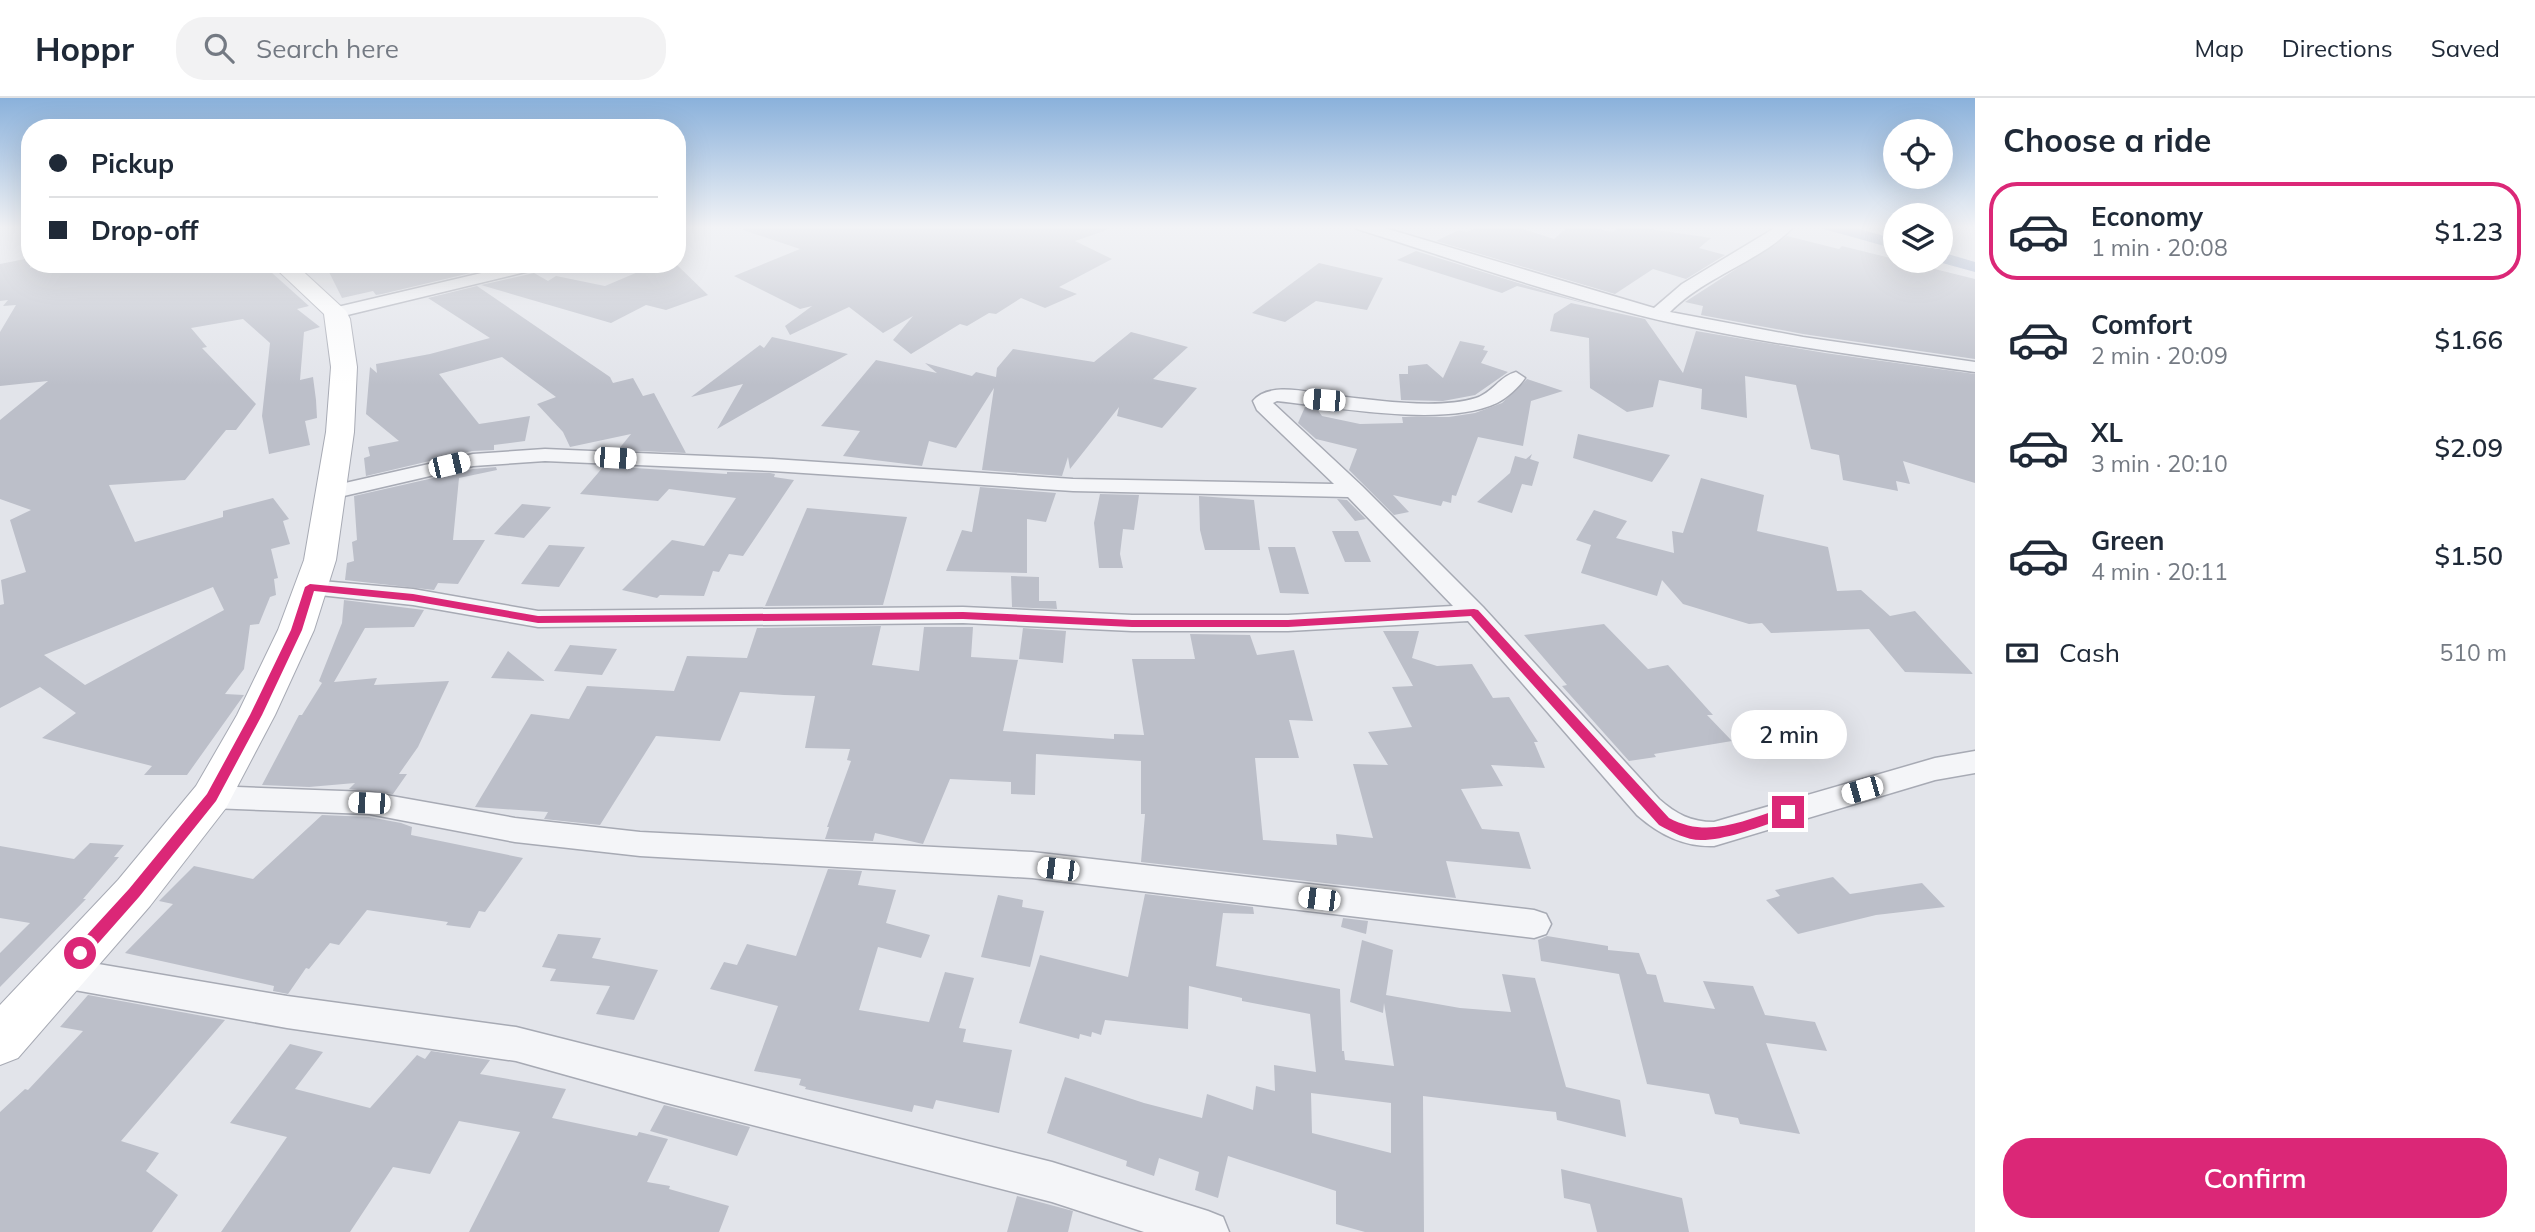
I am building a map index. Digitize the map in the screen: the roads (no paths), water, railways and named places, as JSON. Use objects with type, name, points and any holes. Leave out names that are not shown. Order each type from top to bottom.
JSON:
[{"type":"street","points":[[0,1041],[134,893],[211,797],[285,655],[320,560],[340,432],[344,367],[335,313],[298,279]]},
{"type":"street","points":[[335,313],[478,279]]},
{"type":"street","points":[[1542,279],[1658,313],[1795,340],[1975,367]]},
{"type":"street","points":[[1658,313],[1675,295],[1704,279]]},
{"type":"street","points":[[1516,378],[1490,399],[1473,405],[1398,407],[1274,395],[1265,397],[1263,401],[1264,406],[1354,491],[1474,613],[1664,822],[1698,835],[1714,834],[1935,769],[1975,761]]},
{"type":"street","points":[[331,493],[473,460],[545,454],[773,465],[1073,485],[1354,491]]},
{"type":"street","points":[[310,587],[413,597],[538,619],[963,615],[1132,623],[1288,624],[1474,613]]},
{"type":"street","points":[[211,797],[369,803],[515,830],[640,844],[1032,866],[1534,924]]},
{"type":"street","points":[[63,973],[287,1012],[516,1044],[1052,1182],[1208,1232]]}]
